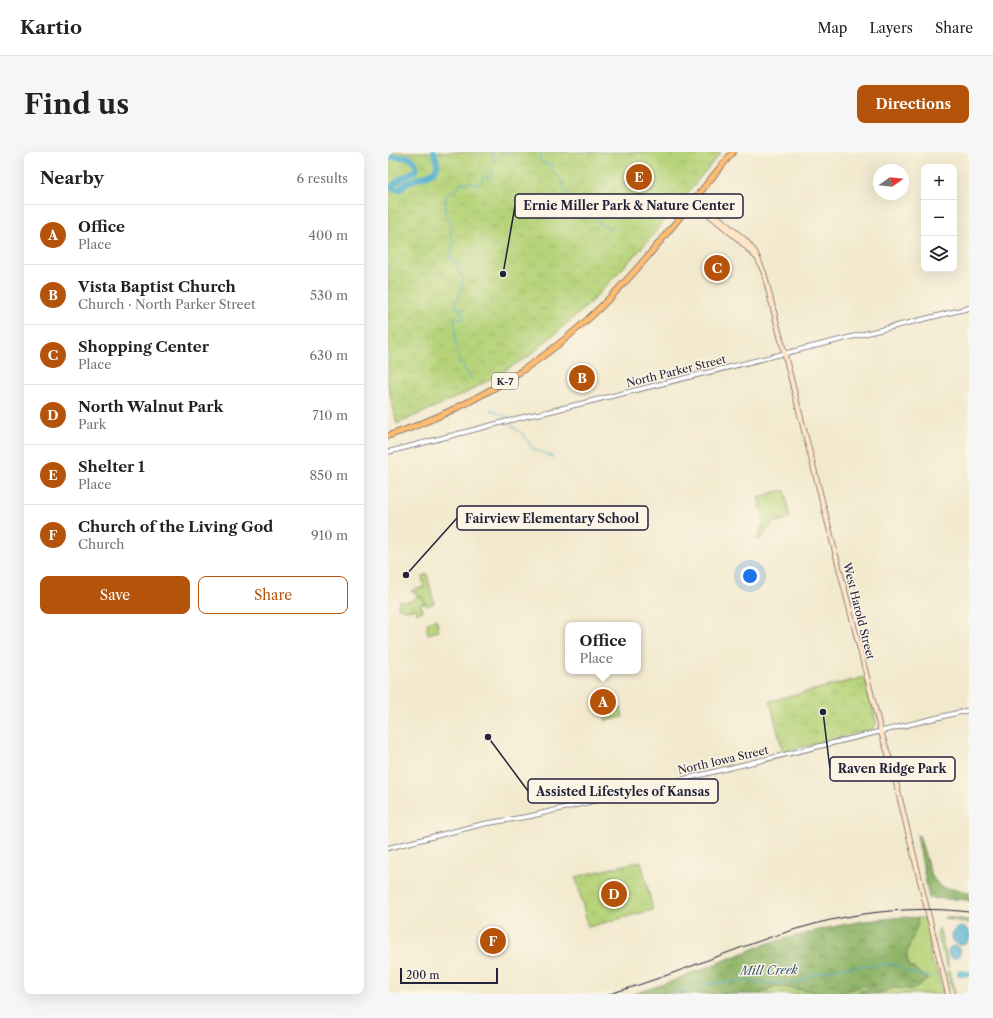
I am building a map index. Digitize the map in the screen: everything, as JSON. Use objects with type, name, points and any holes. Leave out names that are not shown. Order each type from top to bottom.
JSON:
[{"type":"highway","name":"K-7","points":[[388,436],[423,423],[474,399],[519,373],[585,322],[631,274],[733,152]]},
{"type":"main road","name":"West Harold Street","points":[[694,200],[698,200],[745,240],[756,252],[765,277],[881,732],[891,763],[948,994]]},
{"type":"street","name":"North Parker Street","points":[[388,452],[506,421],[574,406],[969,308]]},
{"type":"street","name":"North Iowa Street","points":[[388,848],[483,824],[531,816],[969,710]]},
{"type":"green space","points":[[388,152],[721,152],[648,241],[587,306],[529,356],[468,392],[397,424],[388,385]]},
{"type":"green space","points":[[777,491],[785,491],[790,518],[772,523],[759,541],[757,539],[764,519],[758,498]]},
{"type":"green space","points":[[427,574],[434,603],[426,606],[424,599],[411,591],[424,587],[422,576]]},
{"type":"green space","points":[[417,596],[424,599],[425,603],[421,604],[422,611],[417,613],[416,609],[406,610],[398,608],[399,601],[410,602]]},
{"type":"green space","points":[[436,619],[439,631],[428,634],[428,622]]},
{"type":"green space","points":[[865,677],[876,721],[873,729],[783,752],[770,701]]},
{"type":"green space","points":[[621,708],[623,717],[606,721],[604,713]]},
{"type":"green space","points":[[917,835],[919,835],[931,875],[940,887],[969,892],[969,902],[968,900],[929,898]]},
{"type":"green space","points":[[641,861],[653,910],[588,927],[576,877]]},
{"type":"green space","points":[[902,917],[917,918],[918,923],[906,954],[909,965],[928,979],[913,989],[895,988],[874,994],[852,994],[873,987],[872,984],[834,994],[775,986],[758,994],[634,994],[769,943],[823,929],[858,922]]},
{"type":"green space","points":[[945,917],[969,920],[969,923],[945,919]]},
{"type":"green space","points":[[917,918],[923,918],[928,925],[931,962],[936,968],[943,994],[874,994],[895,988],[913,989],[928,979],[912,968],[907,961],[908,949],[917,924]]},
{"type":"green space","points":[[939,928],[949,967],[948,968],[937,935]]},
{"type":"green space","points":[[950,970],[955,994],[953,994],[947,972]]},
{"type":"green space","points":[[872,984],[873,987],[852,994],[834,994]]},
{"type":"green space","points":[[775,986],[834,994],[758,994]]},
{"type":"water","points":[[957,927],[965,927],[970,932],[968,943],[965,945],[957,945],[952,940],[952,932]]},
{"type":"water","points":[[952,946],[956,946],[960,952],[956,958],[952,958],[948,954],[948,950]]},
{"type":"waterway","points":[[388,159],[390,157],[408,157],[415,162],[417,169],[397,181],[392,187],[399,190],[415,179],[432,173],[435,170],[437,160],[434,152]]},
{"type":"waterway","points":[[472,380],[463,366],[459,363],[455,339],[456,331],[454,319],[456,316],[461,320],[465,318],[465,316],[460,312],[463,309],[456,308],[455,304],[460,295],[463,278],[459,275],[458,264],[450,257],[454,243],[450,233],[451,225],[449,218],[445,213],[445,195],[457,189],[461,183],[471,182],[476,185],[480,184],[484,175],[488,180],[490,179],[492,173],[489,169],[494,162],[492,158],[493,152]]},
{"type":"waterway","points":[[493,159],[495,160],[505,152]]},
{"type":"waterway","points":[[543,152],[539,160],[549,165],[553,164],[551,169],[563,181],[563,187],[569,197],[571,208],[594,217],[600,224],[608,227],[610,231]]},
{"type":"waterway","points":[[490,409],[508,418]]},
{"type":"waterway","points":[[510,423],[523,434],[533,449],[553,457]]},
{"type":"waterway","name":"Mill Creek","points":[[674,994],[698,985],[736,981],[767,983],[800,982],[814,974],[839,968],[860,966],[896,964],[907,972],[932,977]]},
{"type":"waterway","name":"Mill Creek","points":[[960,973],[969,974]]},
{"type":"railway","points":[[609,994],[662,977],[768,938],[822,922],[876,912],[932,909],[969,912]]},
{"type":"place","name":"Shelter 1","points":[[639,177]]},
{"type":"place","name":"Shopping Center","points":[[717,268]]},
{"type":"place","name":"Ernie Miller Park & Nature Center","points":[[503,274]]},
{"type":"place","name":"Vista Baptist Church","points":[[582,378]]},
{"type":"place","name":"Fairview Elementary School","points":[[406,575]]},
{"type":"place","name":"Office","points":[[603,702]]},
{"type":"place","name":"Raven Ridge Park","points":[[823,712]]},
{"type":"place","name":"Assisted Lifestyles of Kansas","points":[[488,737]]},
{"type":"place","name":"North Walnut Park","points":[[614,894]]},
{"type":"place","name":"Church of the Living God","points":[[493,941]]}]
